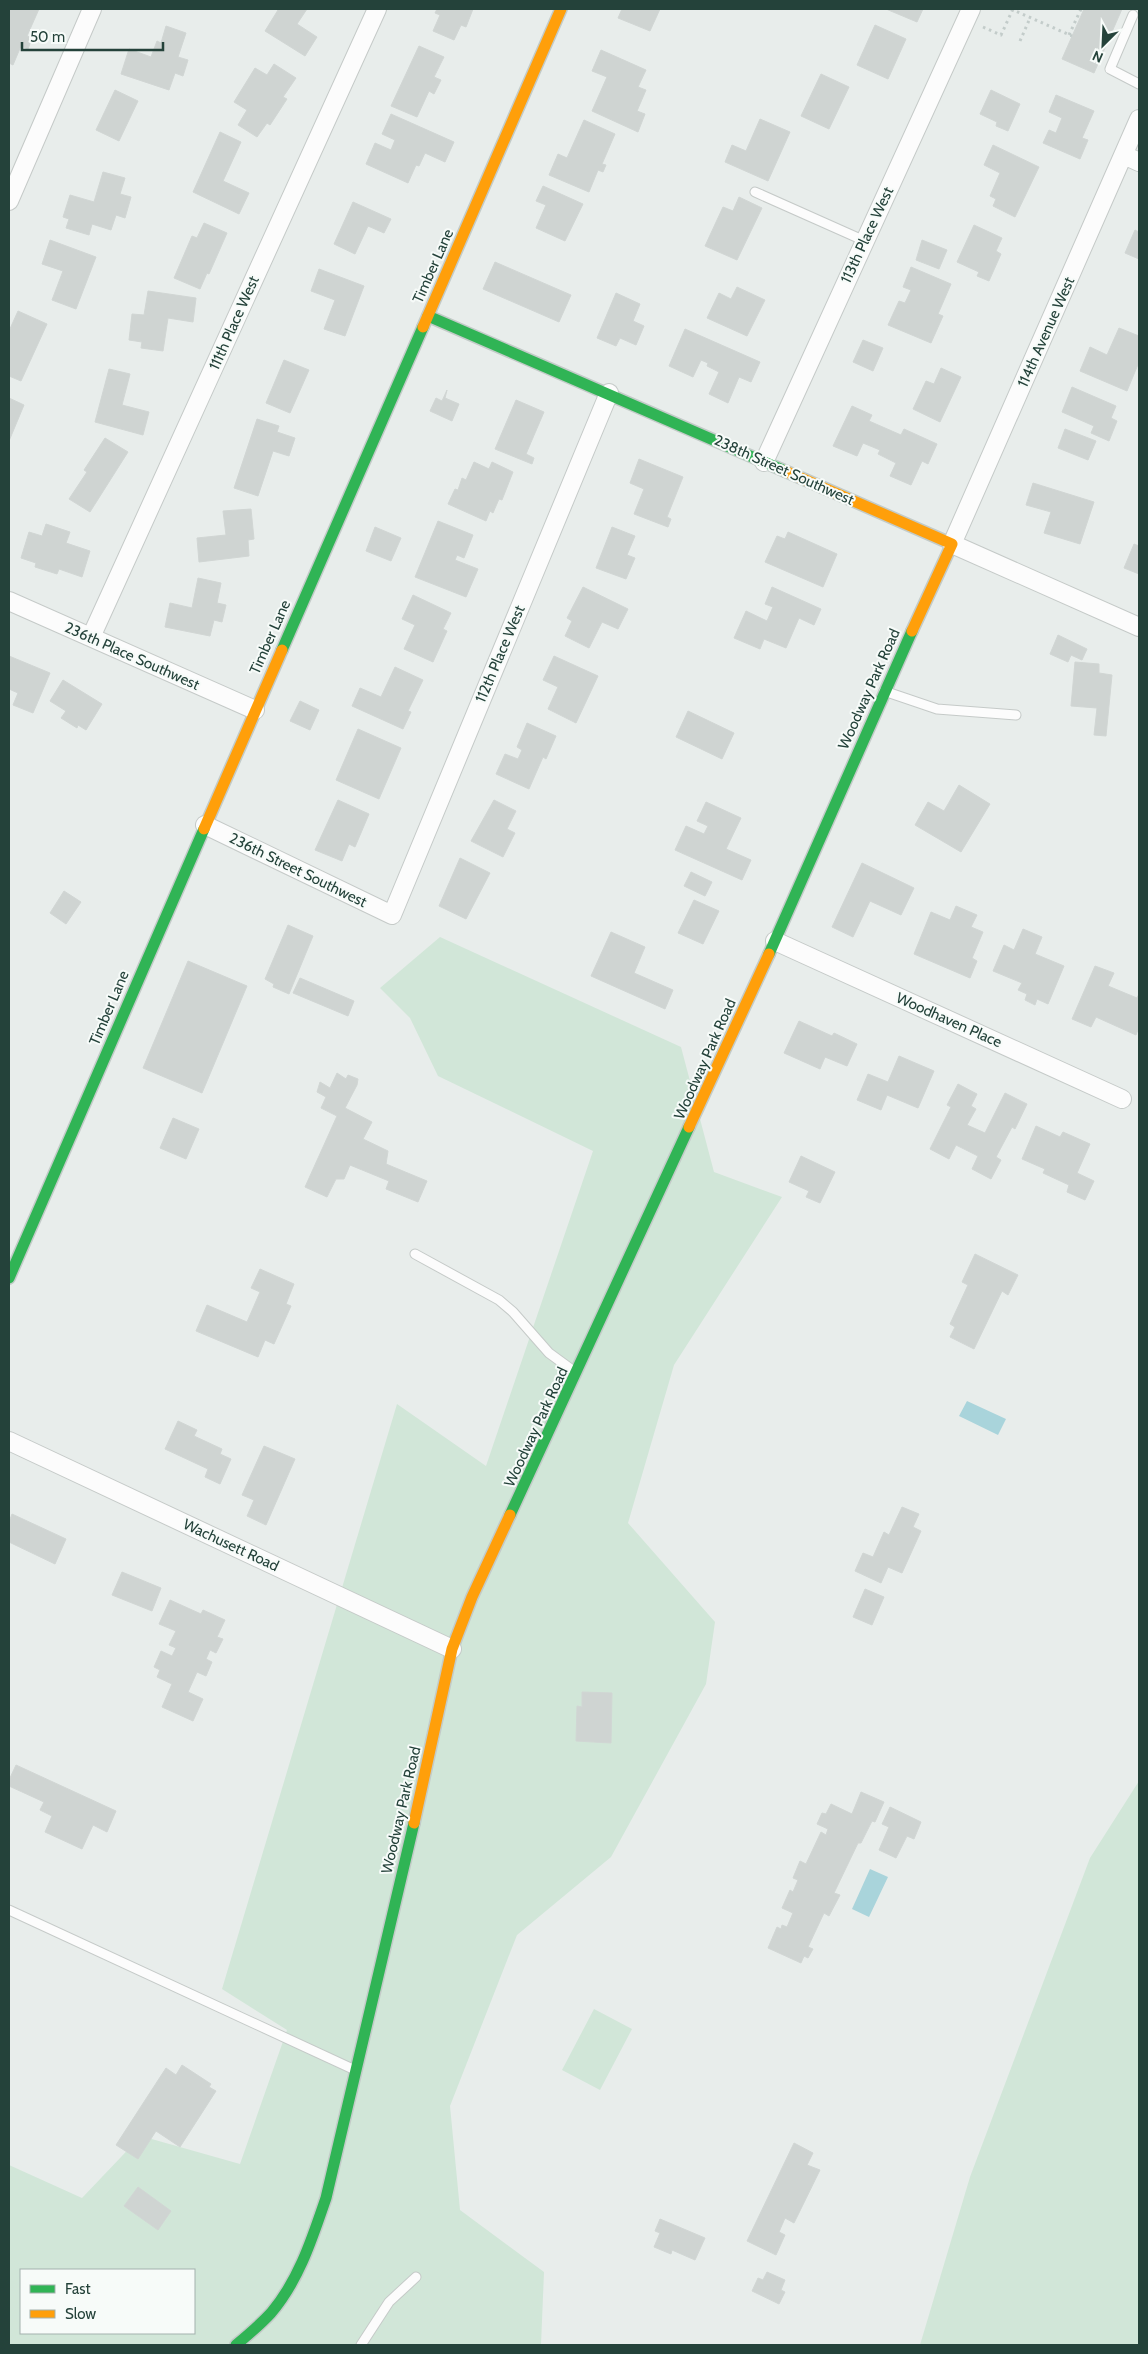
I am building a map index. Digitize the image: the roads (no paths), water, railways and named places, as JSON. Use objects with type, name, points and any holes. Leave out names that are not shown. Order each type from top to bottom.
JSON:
[{"type":"street","points":[[9,201],[92,9]]},
{"type":"street","name":"111th Place West","points":[[91,637],[377,9]]},
{"type":"street","name":"Timber Lane","points":[[9,1278],[204,825],[562,9]]},
{"type":"street","name":"113th Place West","points":[[764,462],[971,9]]},
{"type":"street","name":"114th Avenue West","points":[[952,544],[1132,159],[1139,119]]},
{"type":"street","name":"238th Street Southwest","points":[[428,316],[609,393],[1139,627]]},
{"type":"street","name":"112th Place West","points":[[392,915],[609,393]]},
{"type":"street","name":"Woodway Park Road","points":[[236,2345],[270,2314],[294,2280],[308,2254],[326,2198],[420,1799],[452,1649],[472,1597],[775,941],[884,691],[952,544]]},
{"type":"street","name":"236th Place Southwest","points":[[9,601],[255,710]]},
{"type":"street","name":"236th Street Southwest","points":[[204,825],[392,915]]},
{"type":"street","name":"Woodhaven Place","points":[[775,941],[1122,1099]]},
{"type":"street","name":"Wachusett Road","points":[[9,1441],[452,1649]]},
{"type":"lane","points":[[1133,15],[1110,69],[1139,84]]},
{"type":"lane","points":[[756,192],[865,241]]},
{"type":"lane","points":[[884,691],[936,709],[1016,715]]},
{"type":"lane","points":[[415,1254],[500,1300],[514,1312],[549,1353],[577,1373]]},
{"type":"lane","points":[[9,1910],[355,2070]]},
{"type":"lane","points":[[361,2345],[389,2302],[416,2277]]},
{"type":"water","points":[[967,1401],[1006,1419],[998,1435],[959,1416]]},
{"type":"water","points":[[870,1869],[888,1877],[869,1917],[852,1909]]}]
